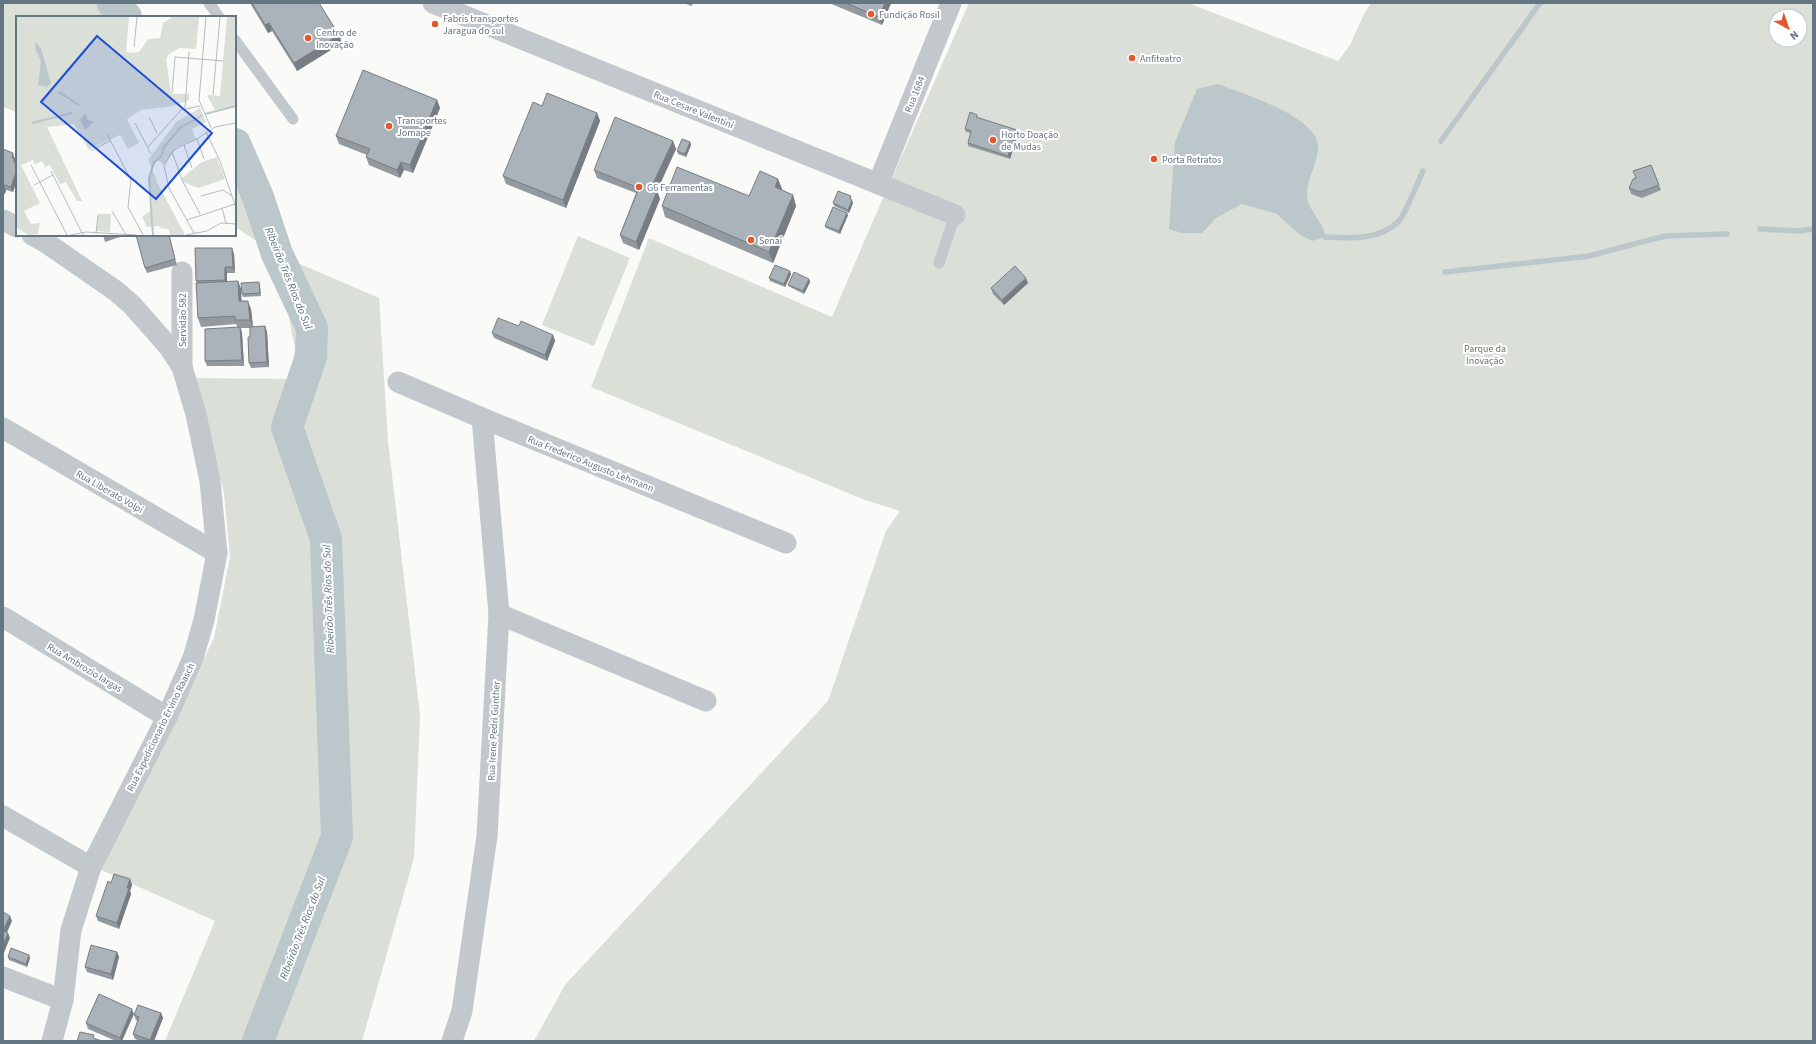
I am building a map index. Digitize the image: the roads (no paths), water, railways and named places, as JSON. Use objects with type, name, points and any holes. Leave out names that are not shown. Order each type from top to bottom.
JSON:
[{"type":"street","name":"Rua Cesare Valentini","points":[[433,3],[955,215]]},
{"type":"street","name":"Rua 1684","points":[[878,184],[951,3]]},
{"type":"street","points":[[3,220],[16,226]]},
{"type":"street","name":"Rua Expedicionario Ervino Raasch","points":[[34,236],[45,242],[116,291],[132,305],[170,347],[182,367],[196,414],[210,481],[217,553],[204,620],[193,658],[167,717],[91,867],[71,930],[63,1000],[52,1041]]},
{"type":"street","name":"Servidão 582","points":[[182,272],[182,367]]},
{"type":"street","name":"Rua Frederico Augusto Lehmann","points":[[398,382],[786,543]]},
{"type":"street","name":"Rua Irene Pedri Günther","points":[[452,1041],[462,1011],[487,836],[499,614],[482,418]]},
{"type":"street","name":"Rua Liberato Volpi","points":[[3,428],[217,553]]},
{"type":"street","points":[[499,614],[706,701]]},
{"type":"street","name":"Rua Ambrozio Iargas","points":[[3,617],[167,717]]},
{"type":"street","points":[[3,816],[91,867]]},
{"type":"street","points":[[3,977],[63,1000]]},
{"type":"lane","points":[[209,3],[218,16]]},
{"type":"lane","points":[[236,41],[292,119]]},
{"type":"lane","points":[[938,263],[955,215]]},
{"type":"waterway","name":"Ribeirão Três Rios do Sul","points":[[113,3],[125,16]]},
{"type":"waterway","points":[[1441,141],[1540,3]]},
{"type":"waterway","name":"Ribeirão Três Rios do Sul","points":[[236,146],[258,197],[277,254],[312,328],[311,357],[287,427],[326,539],[337,837],[258,1041]]},
{"type":"waterway","points":[[1325,237],[1364,237],[1382,232],[1391,227],[1402,218],[1423,171]]},
{"type":"waterway","points":[[1760,229],[1800,231],[1813,229]]},
{"type":"waterway","points":[[1445,272],[1589,256],[1665,236],[1727,234]]},
{"type":"place","name":"Fundição Rosil","points":[[871,14]]},
{"type":"place","name":"Fabris transportes Jaragua do sul","points":[[435,24]]},
{"type":"place","name":"Centro de Inovação","points":[[308,38]]},
{"type":"place","name":"Anfiteatro","points":[[1132,58]]},
{"type":"place","name":"Transportes Jomape","points":[[389,126]]},
{"type":"place","name":"Horto Doação de Mudas","points":[[993,140]]},
{"type":"place","name":"Porta Retratos","points":[[1154,159]]},
{"type":"place","name":"G6 Ferramentas","points":[[639,187]]},
{"type":"place","name":"Senai","points":[[751,240]]},
{"type":"park label","name":"Parque da Inovação","points":[[1485,354]]}]
